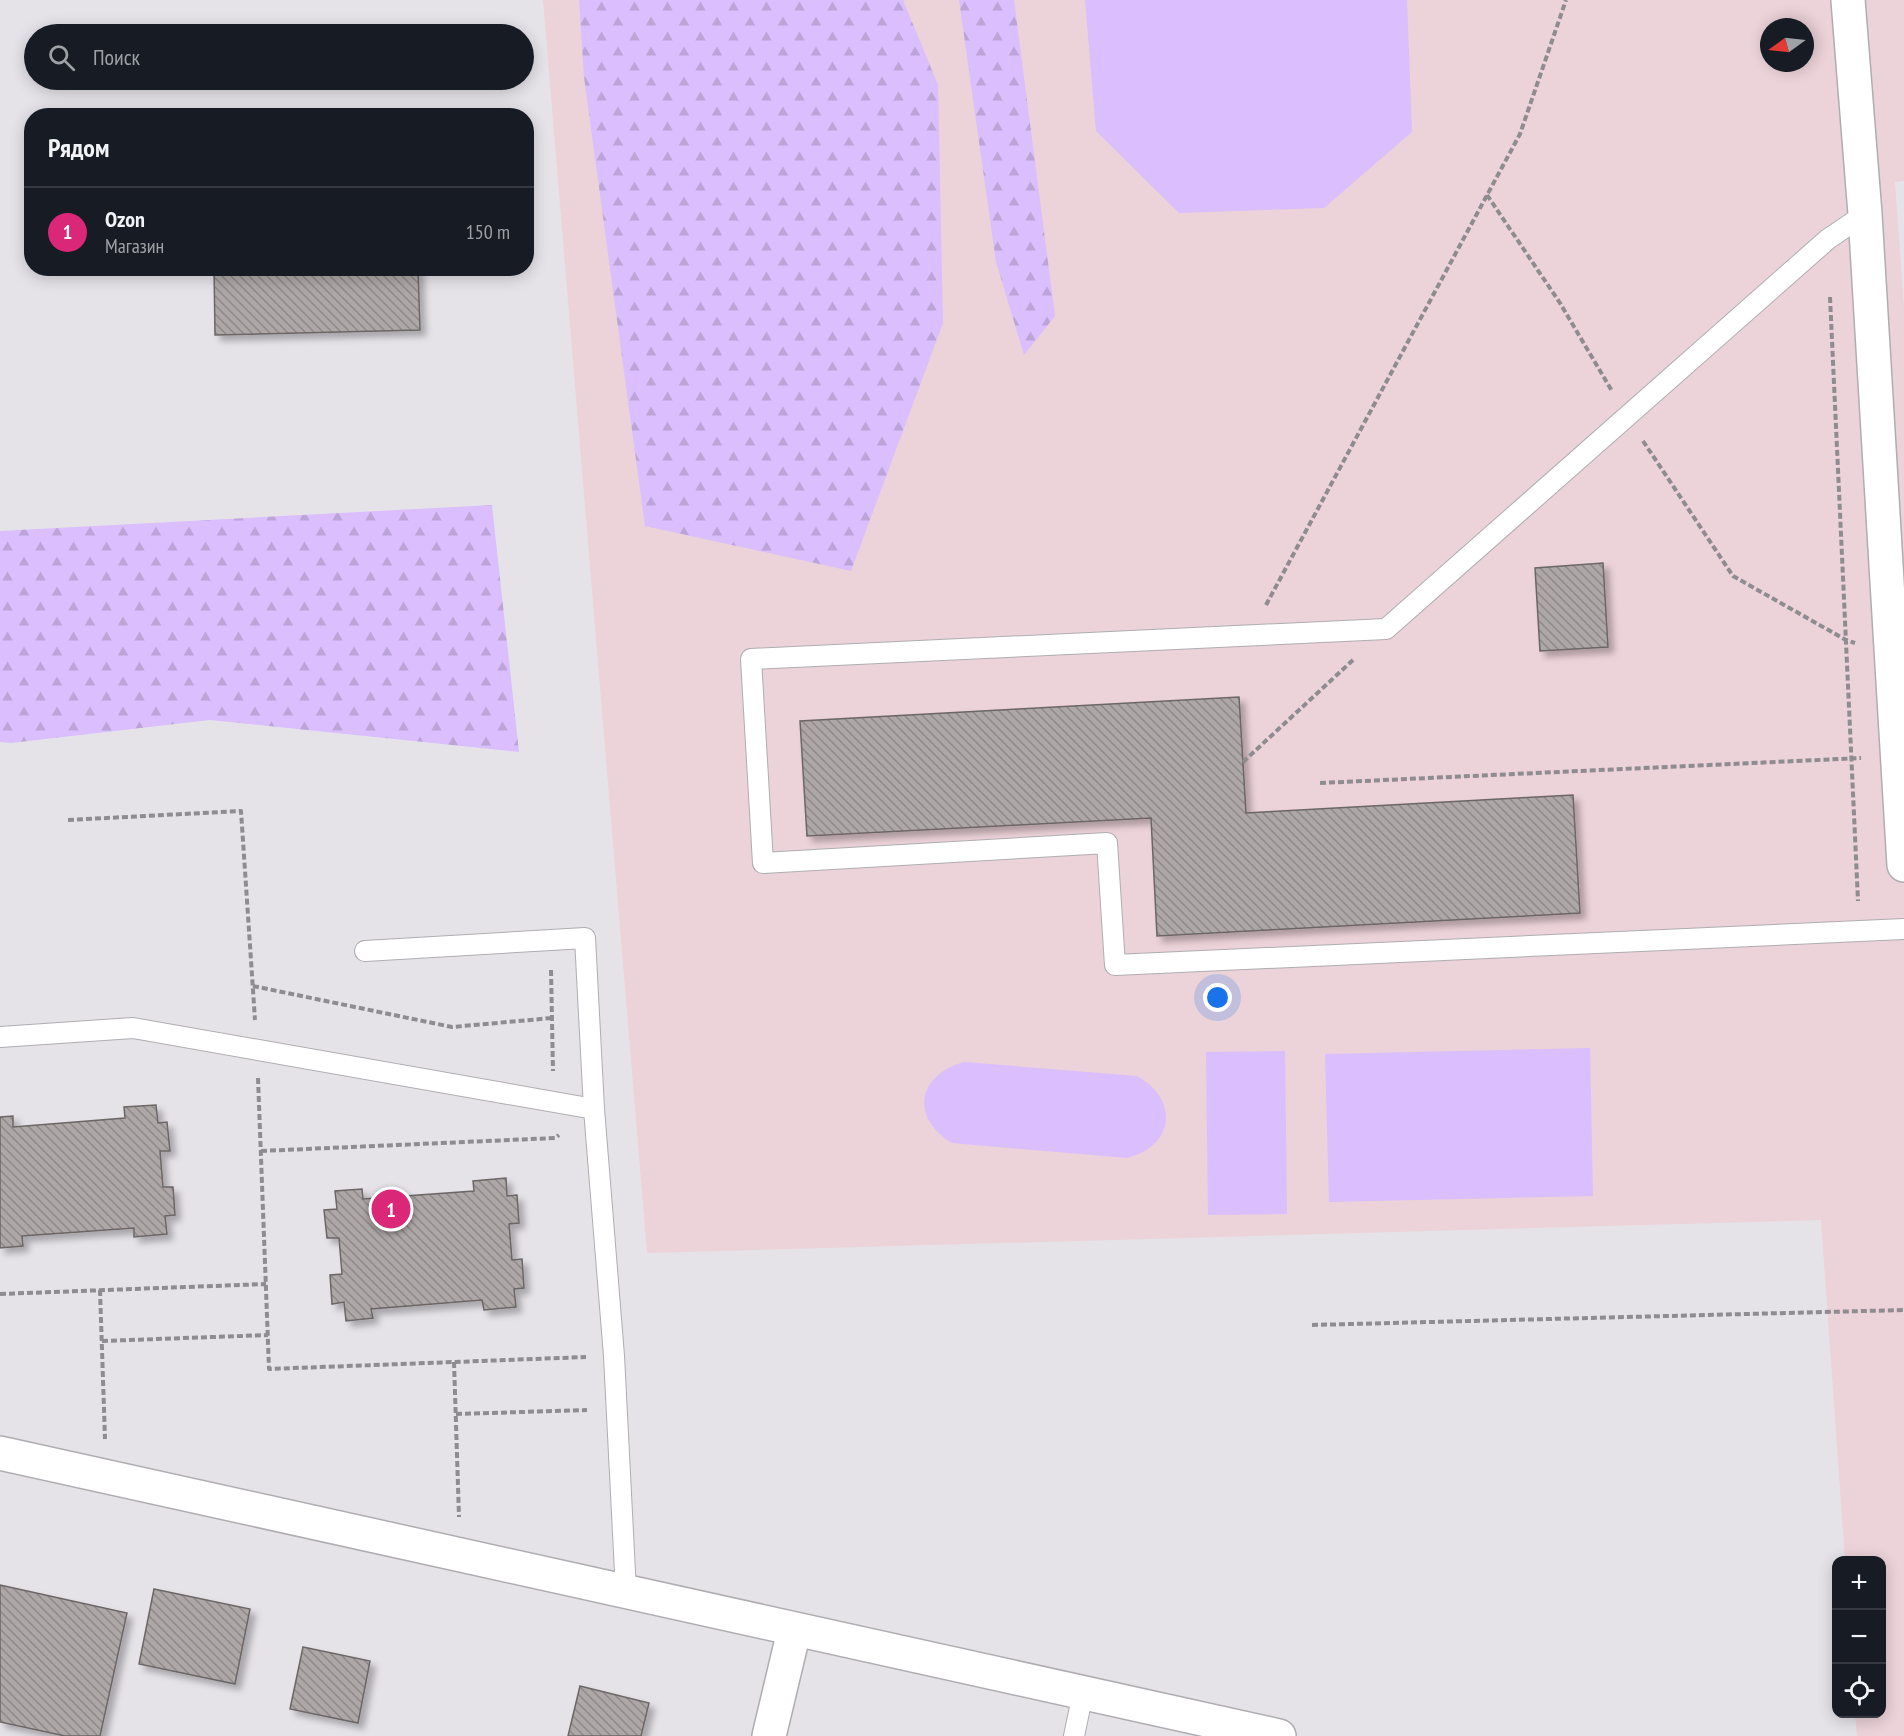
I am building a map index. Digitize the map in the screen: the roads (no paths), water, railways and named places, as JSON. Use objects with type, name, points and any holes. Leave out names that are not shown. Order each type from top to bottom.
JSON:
[{"type":"street","points":[[1848,0],[1895,572],[1898,656],[1897,756],[1904,865]]},
{"type":"street","points":[[0,1453],[107,1475],[794,1631],[1279,1736]]},
{"type":"street","points":[[769,1736],[794,1631]]},
{"type":"lane","points":[[1865,214],[1828,239],[1386,629],[751,659],[763,864],[1107,843],[1115,965],[1904,929]]},
{"type":"lane","points":[[365,951],[585,938],[594,1109],[614,1356],[626,1592]]},
{"type":"lane","points":[[0,1037],[133,1029],[594,1109]]},
{"type":"lane","points":[[1074,1736],[1083,1693]]},
{"type":"place","name":"Ozon","points":[[391,1209]]}]
